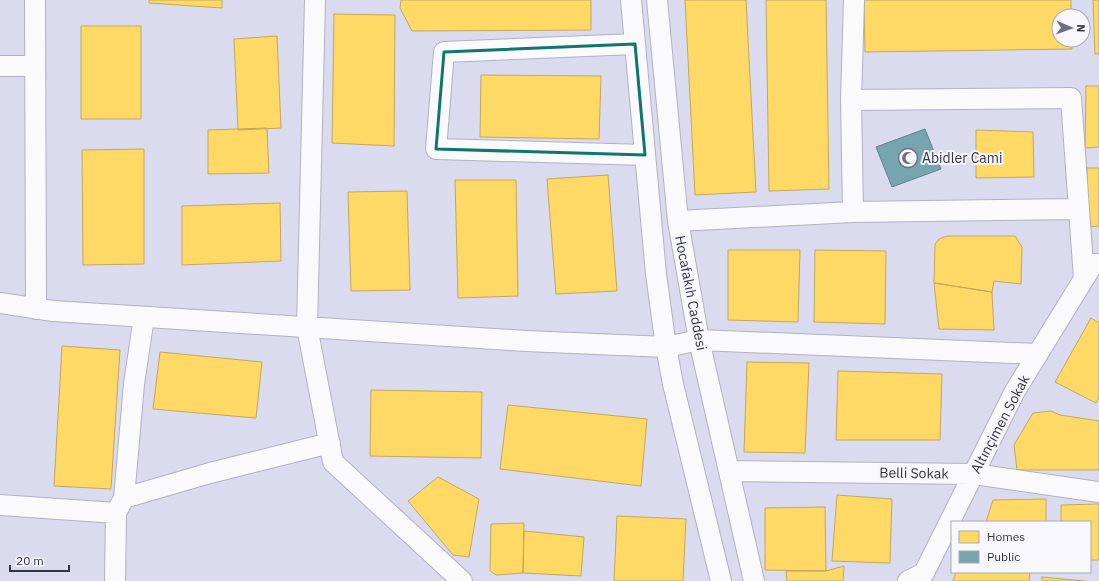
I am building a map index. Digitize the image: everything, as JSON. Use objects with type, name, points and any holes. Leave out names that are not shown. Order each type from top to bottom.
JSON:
[{"type":"street","points":[[35,0],[36,309]]},
{"type":"street","points":[[316,0],[307,327],[333,462],[462,581]]},
{"type":"street","name":"Hocafakıh Caddesi","points":[[631,0],[656,274],[666,347],[673,384],[721,581]]},
{"type":"street","name":"Hocafakıh Caddesi","points":[[657,0],[678,221],[699,340],[754,581]]},
{"type":"street","points":[[853,212],[851,100],[854,0]]},
{"type":"street","points":[[635,44],[444,52],[436,149],[645,155]]},
{"type":"street","points":[[0,66],[35,66]]},
{"type":"street","points":[[851,100],[1071,98],[1079,209],[1092,269]]},
{"type":"street","points":[[678,221],[853,212],[1079,209]]},
{"type":"street","name":"Altınçimen Sokak","points":[[920,578],[1015,391],[1092,269]]},
{"type":"street","points":[[0,303],[36,309],[144,317],[526,341],[666,347],[699,340],[1038,354]]},
{"type":"street","points":[[115,581],[120,506],[134,384],[144,317]]},
{"type":"street","points":[[0,505],[120,506],[210,473],[330,443]]},
{"type":"street","name":"Belli Sokak","points":[[729,471],[974,474],[1099,492]]},
{"type":"highlighted area","points":[[635,44],[645,155],[436,149],[444,52]]},
{"type":"building: Homes","points":[[149,0],[222,0],[222,8],[149,3]]},
{"type":"building: Homes","points":[[401,0],[591,0],[591,30],[412,31],[400,8]]},
{"type":"building: Homes","points":[[685,0],[746,0],[756,192],[695,195]]},
{"type":"building: Homes","points":[[766,0],[826,0],[829,189],[769,191]]},
{"type":"building: Homes","points":[[864,0],[1071,0],[1071,8],[1051,8],[1051,48],[1072,49],[865,52]]},
{"type":"building: Homes","points":[[1093,0],[1099,0],[1099,54],[1095,54]]},
{"type":"building: Homes","points":[[334,14],[395,15],[394,146],[332,143]]},
{"type":"building: Homes","points":[[81,26],[141,26],[141,119],[81,119]]},
{"type":"building: Homes","points":[[277,36],[281,128],[238,130],[234,39]]},
{"type":"building: Homes","points":[[481,75],[601,76],[599,139],[480,137]]},
{"type":"building: Homes","points":[[1086,86],[1099,86],[1099,147],[1085,148]]},
{"type":"building: Homes","points":[[267,128],[269,173],[208,174],[208,130]]},
{"type":"building: Homes","points":[[976,130],[1033,132],[1034,177],[976,178]]},
{"type":"building: Homes","points":[[144,149],[144,264],[83,265],[82,150]]},
{"type":"building: Homes","points":[[1087,168],[1099,168],[1099,226],[1087,227]]},
{"type":"building: Homes","points":[[608,175],[617,291],[556,294],[547,179]]},
{"type":"building: Homes","points":[[455,180],[516,180],[518,296],[458,298]]},
{"type":"building: Homes","points":[[407,191],[410,290],[351,291],[348,192]]},
{"type":"building: Homes","points":[[280,203],[281,261],[182,265],[182,206]]},
{"type":"building: Homes","points":[[947,236],[1015,236],[1022,247],[1021,284],[994,281],[992,292],[934,283],[935,244],[939,239]]},
{"type":"building: Homes","points":[[728,250],[800,250],[798,322],[728,320]]},
{"type":"building: Homes","points":[[815,250],[886,251],[885,324],[814,322]]},
{"type":"building: Homes","points":[[934,283],[992,292],[994,330],[939,329]]},
{"type":"building: Homes","points":[[1091,318],[1099,323],[1099,397],[1096,403],[1055,382]]},
{"type":"building: Homes","points":[[62,346],[120,350],[111,489],[54,486]]},
{"type":"building: Homes","points":[[160,352],[262,362],[256,418],[153,409]]},
{"type":"building: Homes","points":[[747,362],[809,363],[805,453],[744,452]]},
{"type":"building: Homes","points":[[838,371],[942,374],[940,440],[836,440]]},
{"type":"building: Homes","points":[[371,390],[482,392],[481,458],[370,456]]},
{"type":"building: Homes","points":[[508,405],[647,419],[641,486],[500,469]]},
{"type":"building: Homes","points":[[1051,411],[1060,415],[1099,421],[1099,470],[1017,470],[1014,445],[1033,413]]},
{"type":"building: Homes","points":[[438,477],[479,499],[469,557],[453,555],[408,501]]},
{"type":"building: Homes","points":[[837,495],[892,499],[890,563],[832,561]]},
{"type":"building: Homes","points":[[1046,499],[1046,521],[986,521],[993,500]]},
{"type":"building: Homes","points":[[1099,504],[1099,560],[1091,560],[1091,521],[1061,521],[1061,505]]},
{"type":"building: Homes","points":[[825,507],[826,571],[765,570],[765,508]]},
{"type":"building: Homes","points":[[617,516],[686,519],[683,581],[614,581]]},
{"type":"building: Homes","points":[[524,523],[523,573],[496,575],[490,571],[491,524]]},
{"type":"building: Homes","points":[[524,531],[584,537],[581,576],[523,573]]},
{"type":"building: Homes","points":[[844,566],[843,581],[787,581],[786,571],[826,571]]},
{"type":"building: Homes","points":[[956,573],[1030,573],[1029,581],[953,581]]},
{"type":"building: Homes","points":[[1042,577],[1085,581],[1042,581]]},
{"type":"building: Public","name":"Abidler Cami","points":[[925,129],[941,169],[892,187],[876,147]]},
{"type":"place","name":"Abidler Cami","points":[[908,158]]}]
